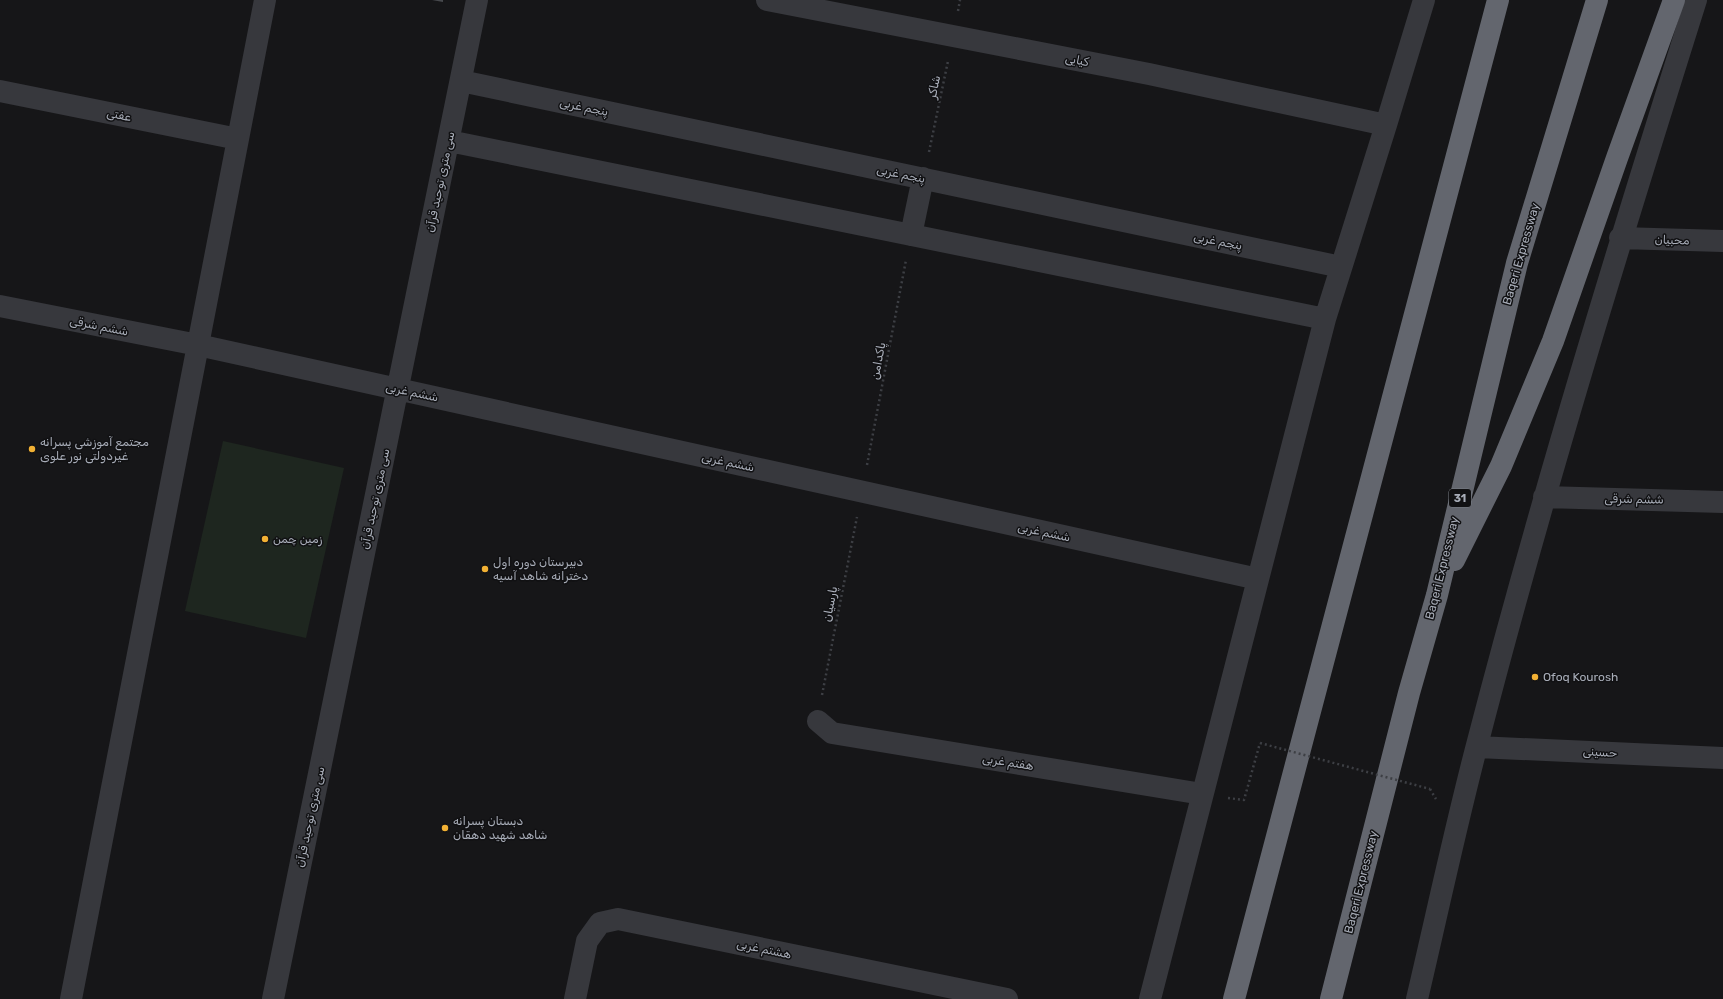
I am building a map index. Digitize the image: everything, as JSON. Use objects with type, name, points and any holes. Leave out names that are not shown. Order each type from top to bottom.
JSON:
[{"type":"highway","points":[[1234,999],[1498,0]]},
{"type":"highway","name":"Baqeri Expressway","points":[[1331,999],[1409,693],[1437,595],[1517,262],[1597,0]]},
{"type":"highway","points":[[1437,595],[1501,466],[1553,341],[1674,0]]},
{"type":"street","points":[[71,999],[265,0]]},
{"type":"street","name":"سی متری توحید قرآن","points":[[273,999],[477,0]]},
{"type":"street","name":"کیایی","points":[[767,0],[1149,74],[1386,125]]},
{"type":"street","points":[[1150,999],[1325,319],[1424,0]]},
{"type":"street","points":[[1418,999],[1477,747],[1544,497],[1620,238],[1696,0]]},
{"type":"street","name":"پنجم غربی","points":[[461,81],[1341,267]]},
{"type":"street","name":"عفتی","points":[[0,91],[238,139]]},
{"type":"street","points":[[448,141],[1325,319]]},
{"type":"street","points":[[911,235],[923,178]]},
{"type":"street","name":"محبیان","points":[[1620,238],[1723,241]]},
{"type":"street","name":"ششم شرقی","points":[[0,306],[198,345]]},
{"type":"street","name":"ششم غربی","points":[[198,345],[1258,579]]},
{"type":"street","name":"ششم شرقی","points":[[1544,497],[1723,502]]},
{"type":"street","name":"هفتم غربی","points":[[818,721],[832,734],[1202,794]]},
{"type":"street","name":"حسینی","points":[[1477,747],[1723,758]]},
{"type":"street","name":"هشتم غربی","points":[[575,999],[587,941],[600,923],[618,918],[1007,999]]},
{"type":"path","name":"شاکر","points":[[923,178],[954,36],[960,0]]},
{"type":"path","name":"پاکدامن","points":[[862,492],[911,235]]},
{"type":"path","name":"پارسیان","points":[[818,721],[862,492]]},
{"type":"path","points":[[1244,800],[1260,743],[1430,789]]},
{"type":"shaded area","name":"زمین چمن","points":[[223,441],[344,468],[306,638],[185,611]]},
{"type":"place","name":"مجتمع آموزشی پسرانه غیردولتی نور علوی","points":[[32,449]]},
{"type":"place","name":"زمین چمن","points":[[265,539]]},
{"type":"place","name":"دبیرستان دوره اول دخترانه شاهد آسیه","points":[[485,569]]},
{"type":"place","name":"Ofoq Kourosh","points":[[1535,677]]},
{"type":"place","name":"دبستان پسرانه شاهد شهید دهقان","points":[[445,828]]}]
